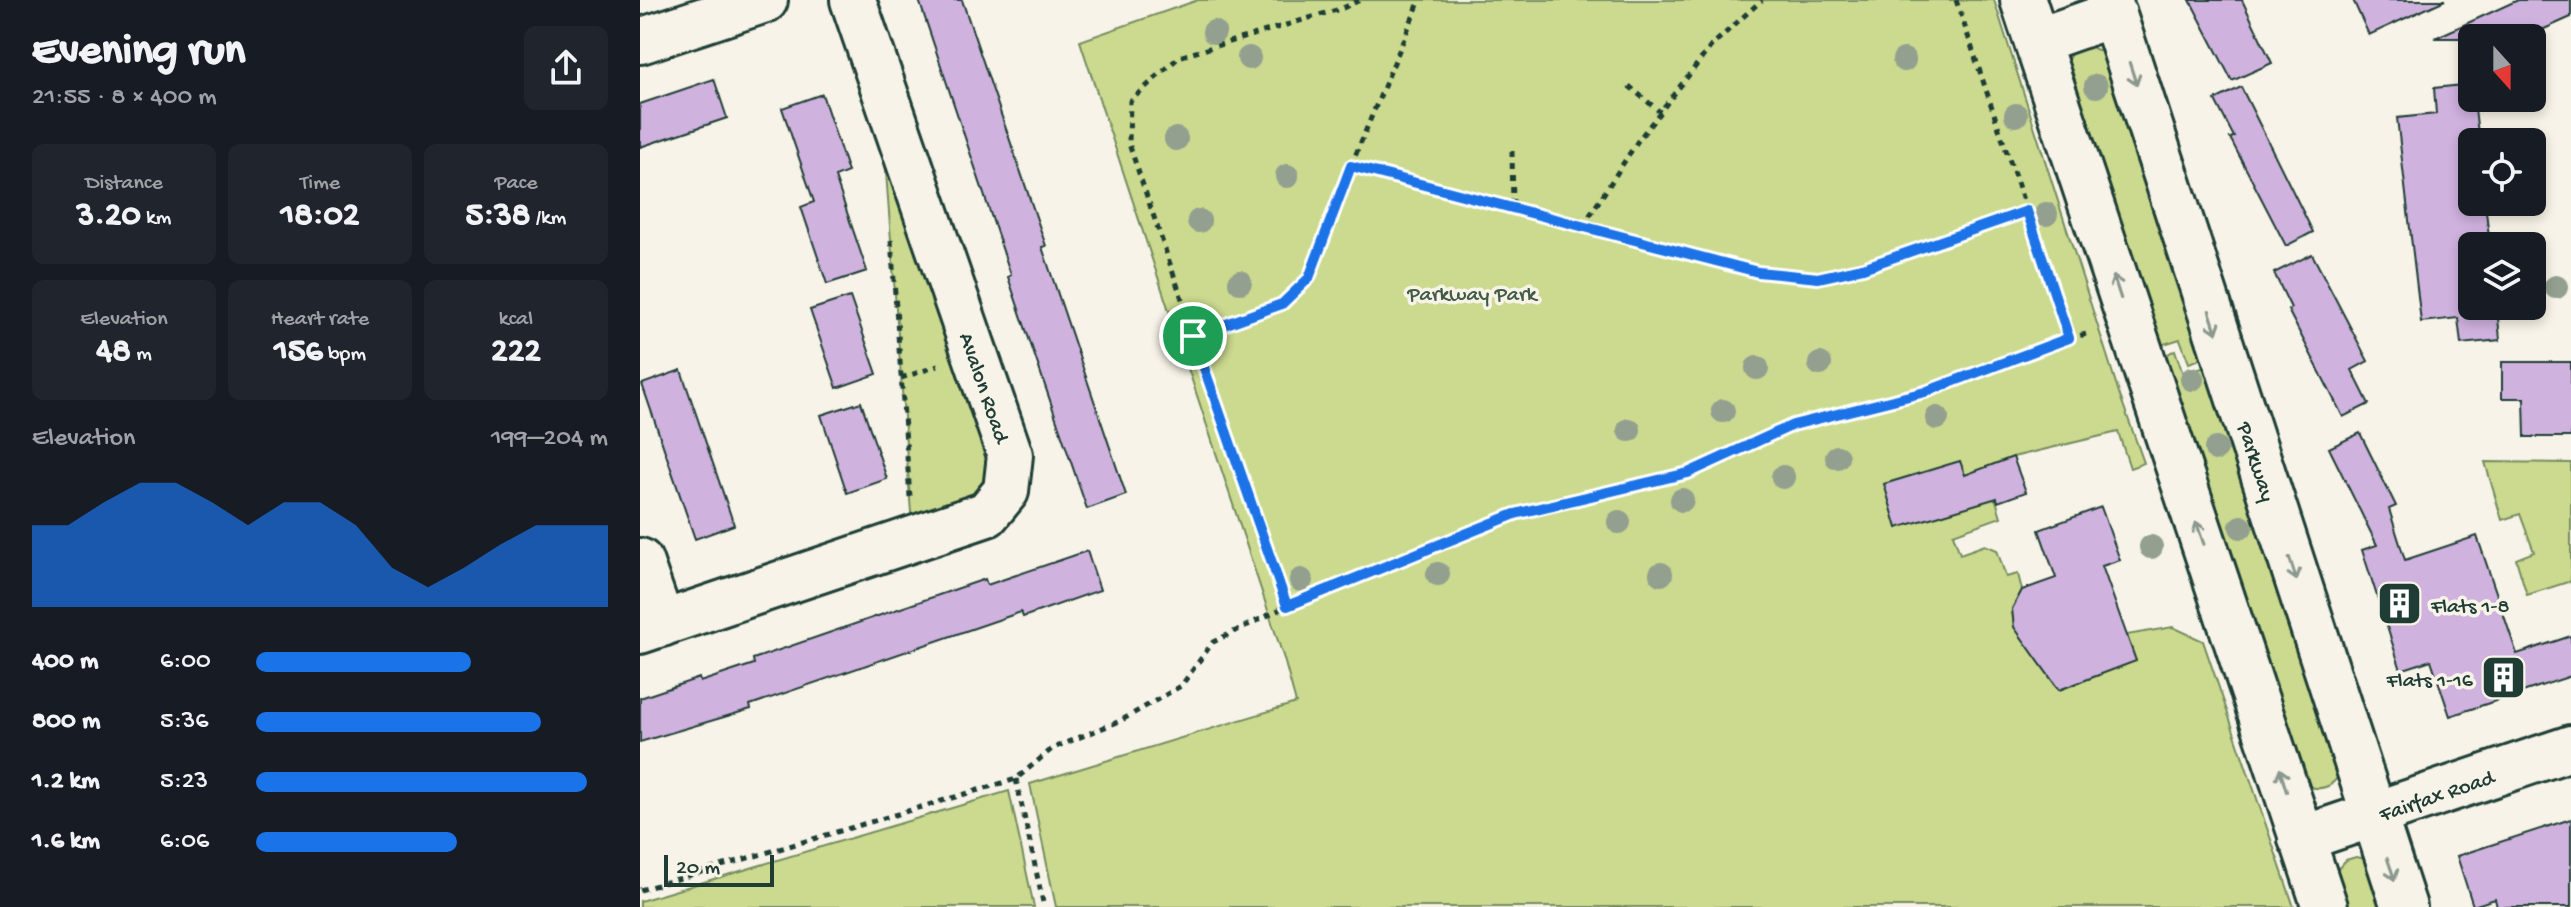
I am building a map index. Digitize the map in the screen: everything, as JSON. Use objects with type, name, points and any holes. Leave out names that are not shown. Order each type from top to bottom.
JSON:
[{"type":"street","points":[[640,41],[765,0]]},
{"type":"street","name":"Avalon Road","points":[[651,628],[987,514],[1006,491],[1010,455],[853,0]]},
{"type":"street","points":[[2023,0],[2325,907]]},
{"type":"street","name":"Parkway","points":[[2037,41],[2112,7],[2404,907]]},
{"type":"street","points":[[640,561],[651,628]]},
{"type":"street","name":"Fairfax Road","points":[[2301,839],[2571,748]]},
{"type":"path","points":[[1287,606],[1129,144],[1130,101],[1179,57],[1343,8],[1360,0]]},
{"type":"path","points":[[1193,336],[1282,304],[1309,278],[1351,166],[1420,0]]},
{"type":"path","points":[[1583,226],[1637,142],[1712,45],[1762,0]]},
{"type":"path","points":[[1956,0],[2069,338]]},
{"type":"path","points":[[1629,86],[1660,112]]},
{"type":"path","points":[[1512,151],[1513,208]]},
{"type":"path","points":[[1351,166],[1758,272],[1818,278],[1863,268],[2027,211]]},
{"type":"path","points":[[890,227],[913,540]]},
{"type":"path","points":[[640,890],[1016,779],[1053,748],[1120,721],[1181,686],[1213,642],[1287,606],[1515,514],[1688,473],[1793,425],[1925,392],[2069,338],[2130,326]]},
{"type":"path","points":[[1016,779],[1044,907]]},
{"type":"green space","name":"Parkway Park","points":[[1198,0],[1994,0],[2144,463],[2130,468],[2118,432],[2013,457],[1986,467],[2001,517],[1953,534],[1960,554],[1985,545],[1997,550],[2006,577],[2018,574],[2022,590],[2012,609],[2014,627],[2059,690],[2135,661],[2127,635],[2173,627],[2203,641],[2294,907],[1056,907],[1030,784],[1296,703],[1080,41]]},
{"type":"green space","points":[[2087,45],[2104,53],[2204,347],[2198,360],[2189,363],[2180,339],[2156,344],[2066,62],[2075,48]]},
{"type":"green space","points":[[880,90],[1006,491],[913,540]]},
{"type":"green space","points":[[2175,350],[2183,374],[2202,368],[2212,371],[2339,775],[2326,787],[2307,786],[2161,358]]},
{"type":"green space","points":[[2485,462],[2571,463],[2571,581],[2527,595],[2516,559],[2534,552],[2520,514],[2502,520]]},
{"type":"green space","points":[[1009,791],[1034,907],[640,907],[640,901]]},
{"type":"green space","points":[[2356,857],[2366,859],[2389,907],[2342,907],[2336,871],[2346,860]]},
{"type":"building","points":[[919,0],[962,0],[1126,495],[1087,509]]},
{"type":"building","points":[[2190,0],[2242,0],[2272,63],[2232,81]]},
{"type":"building","points":[[2353,0],[2445,0],[2369,35]]},
{"type":"building","points":[[2518,0],[2571,0],[2571,17],[2546,28],[2546,24],[2466,24]]},
{"type":"building","points":[[2458,27],[2458,38],[2435,38]]},
{"type":"building","points":[[714,79],[727,118],[640,147],[640,104]]},
{"type":"building","points":[[2458,85],[2458,112],[2475,112],[2477,128],[2458,128],[2458,216],[2487,216],[2488,232],[2458,232],[2458,318],[2421,322],[2397,118],[2436,114],[2434,88]]},
{"type":"building","points":[[2241,87],[2313,232],[2286,246],[2230,138],[2234,137],[2215,100]]},
{"type":"building","points":[[822,94],[848,172],[835,177],[867,271],[827,284],[801,207],[814,202],[782,108]]},
{"type":"building","points":[[2312,254],[2368,361],[2352,370],[2369,404],[2343,417],[2288,310],[2291,308],[2274,273]]},
{"type":"building","points":[[850,297],[877,374],[837,388],[810,310]]},
{"type":"building","points":[[2458,320],[2498,320],[2500,340],[2461,344]]},
{"type":"building","points":[[2502,362],[2571,362],[2571,437],[2525,437],[2524,398],[2502,398]]},
{"type":"building","points":[[681,370],[734,525],[695,539],[642,384]]},
{"type":"building","points":[[861,402],[887,479],[847,493],[821,415]]},
{"type":"building","points":[[2360,433],[2396,506],[2389,509],[2405,560],[2477,536],[2517,654],[2571,636],[2571,676],[2450,716],[2431,660],[2401,670],[2362,550],[2377,545],[2329,448]]},
{"type":"building","points":[[2013,457],[2026,492],[1897,528],[1884,484],[1960,461],[1965,475]]},
{"type":"building","points":[[2101,507],[2120,560],[2102,566],[2136,661],[2059,690],[2014,627],[2012,609],[2022,590],[2056,578],[2039,530]]},
{"type":"building","points":[[1087,551],[1100,590],[1023,617],[1021,612],[750,705],[751,709],[640,742],[640,698],[754,664],[753,659],[985,579],[987,585]]},
{"type":"building","points":[[2571,819],[2571,907],[2497,907],[2495,899],[2473,906],[2457,856]]},
{"type":"place","name":"Flats 1-8","points":[[2400,604]]},
{"type":"place","name":"Flats 1-16","points":[[2504,678]]},
{"type":"route","points":[[1351,166],[1758,272],[1818,278],[1863,268],[2027,211],[2069,338],[1925,392],[1793,425],[1688,473],[1515,514],[1287,606],[1193,336],[1282,304],[1309,278],[1351,166]]}]
